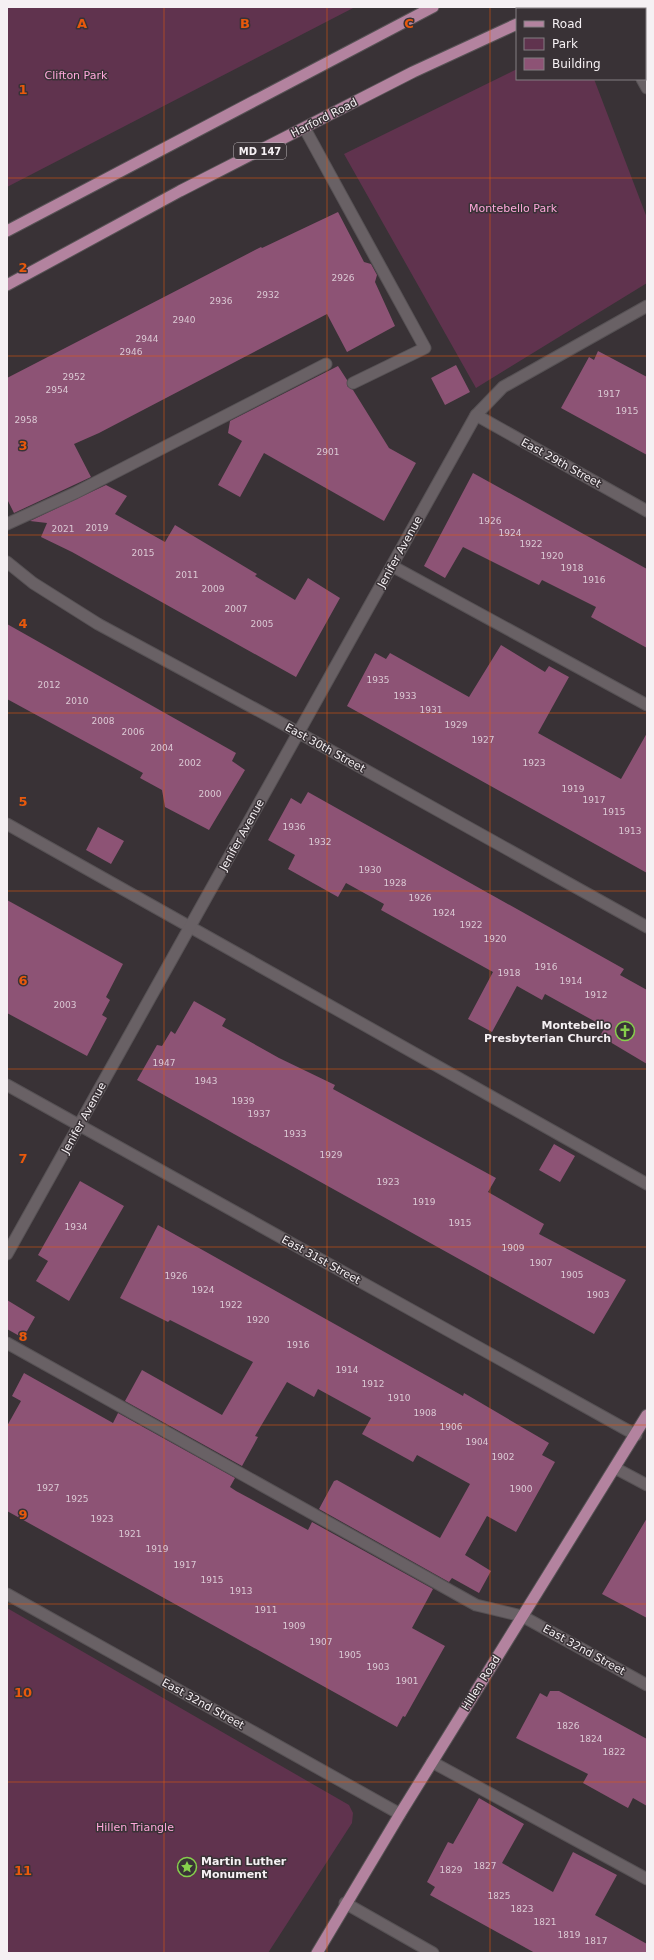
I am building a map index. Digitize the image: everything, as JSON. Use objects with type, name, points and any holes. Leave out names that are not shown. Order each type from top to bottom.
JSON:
[{"type":"main road","points":[[7,231],[433,7]]},
{"type":"main road","name":"Harford Road","points":[[7,285],[180,191],[305,129],[413,72],[516,24]]},
{"type":"main road","name":"Hillen Road","points":[[317,1953],[345,1903],[647,1415]]},
{"type":"street","points":[[305,129],[425,348],[353,383]]},
{"type":"street","name":"Jenifer Avenue","points":[[7,1254],[80,1126],[476,415],[503,387],[647,306]]},
{"type":"street","points":[[7,524],[75,493],[326,364]]},
{"type":"street","name":"East 29th Street","points":[[476,415],[647,511]]},
{"type":"street","name":"East 30th Street","points":[[7,562],[33,583],[98,624],[299,733],[647,927]]},
{"type":"street","points":[[392,566],[647,705]]},
{"type":"street","points":[[7,824],[647,1184]]},
{"type":"street","name":"East 31st Street","points":[[7,1085],[636,1435]]},
{"type":"street","name":"East 32nd Street","points":[[7,1343],[476,1605],[522,1616],[647,1685]]},
{"type":"street","points":[[615,1468],[647,1485]]},
{"type":"street","name":"East 32nd Street","points":[[7,1594],[400,1814]]},
{"type":"street","points":[[432,1762],[647,1879]]},
{"type":"street","points":[[345,1903],[433,1953]]},
{"type":"green space","name":"Clifton Park","points":[[7,7],[355,7],[7,187]]},
{"type":"green space","name":"Montebello Park","points":[[516,69],[516,80],[594,80],[647,218],[647,283],[476,388],[344,154]]},
{"type":"green space","name":"Hillen Triangle","points":[[7,1608],[349,1805],[353,1813],[352,1823],[268,1953],[7,1953]]},
{"type":"building","points":[[338,212],[364,262],[371,264],[377,275],[375,282],[395,326],[347,352],[327,314],[99,433],[74,444],[91,477],[14,513],[7,499],[7,378],[261,247],[262,248]]},
{"type":"building","points":[[598,351],[647,377],[647,455],[561,408],[589,357],[594,360]]},
{"type":"building","points":[[456,365],[470,392],[445,405],[431,378]]},
{"type":"building","points":[[338,366],[347,380],[347,386],[353,390],[389,448],[416,463],[384,521],[264,453],[240,497],[218,485],[242,441],[228,433],[230,421]]},
{"type":"building","points":[[473,473],[647,569],[647,648],[591,617],[596,607],[542,580],[539,585],[463,547],[445,578],[424,566]]},
{"type":"building","points":[[106,485],[127,496],[115,514],[165,542],[175,525],[257,574],[255,576],[295,600],[308,578],[340,598],[296,677],[72,552],[41,537],[47,523],[30,521]]},
{"type":"building","points":[[7,624],[236,753],[232,761],[245,770],[209,830],[165,807],[162,790],[140,778],[143,773],[7,699]]},
{"type":"building","points":[[501,645],[545,672],[549,666],[569,677],[538,733],[621,779],[647,733],[647,873],[347,706],[375,653],[386,659],[390,653],[469,697]]},
{"type":"building","points":[[308,792],[624,969],[620,975],[647,990],[647,1064],[600,1036],[605,1027],[545,994],[542,1000],[517,986],[492,1032],[468,1019],[493,972],[381,910],[384,904],[346,883],[338,897],[288,869],[295,855],[268,840],[291,798],[301,804]]},
{"type":"building","points":[[98,827],[124,841],[111,864],[86,850]]},
{"type":"building","points":[[7,900],[123,964],[106,997],[110,1000],[102,1015],[107,1018],[87,1056],[7,1013]]},
{"type":"building","points":[[194,1001],[226,1019],[222,1026],[279,1058],[335,1085],[333,1089],[496,1178],[488,1192],[544,1224],[539,1234],[626,1280],[594,1334],[137,1080],[157,1045],[162,1046],[171,1031],[175,1034]]},
{"type":"building","points":[[554,1144],[575,1156],[560,1182],[539,1170]]},
{"type":"building","points":[[80,1181],[124,1206],[69,1301],[36,1281],[48,1261],[38,1255]]},
{"type":"building","points":[[158,1225],[463,1396],[464,1393],[549,1443],[542,1455],[555,1462],[516,1532],[487,1516],[465,1555],[491,1571],[479,1593],[452,1578],[449,1582],[319,1509],[334,1481],[337,1480],[440,1538],[470,1484],[417,1455],[413,1462],[362,1434],[371,1418],[318,1389],[314,1397],[287,1382],[255,1436],[258,1437],[242,1466],[125,1401],[142,1370],[222,1415],[253,1362],[170,1320],[168,1322],[120,1298]]},
{"type":"building","points":[[7,1300],[35,1317],[23,1338],[7,1329]]},
{"type":"building","points":[[24,1373],[113,1423],[118,1413],[235,1478],[230,1487],[236,1491],[308,1530],[312,1522],[433,1589],[412,1628],[445,1646],[405,1717],[403,1716],[397,1727],[7,1511],[7,1426],[21,1401],[12,1396]]},
{"type":"building","points":[[647,1518],[647,1618],[602,1594]]},
{"type":"building","points":[[550,1691],[559,1691],[647,1739],[647,1806],[633,1798],[628,1808],[583,1783],[588,1774],[516,1738],[540,1693],[547,1697]]},
{"type":"building","points":[[479,1798],[524,1824],[502,1863],[553,1892],[573,1852],[617,1875],[595,1915],[647,1944],[647,1953],[535,1953],[430,1895],[435,1887],[427,1882],[448,1842],[453,1844]]},
{"type":"place","name":"Montebello Presbyterian Church","points":[[625,1031]]},
{"type":"place","name":"Martin Luther Monument","points":[[187,1867]]}]
